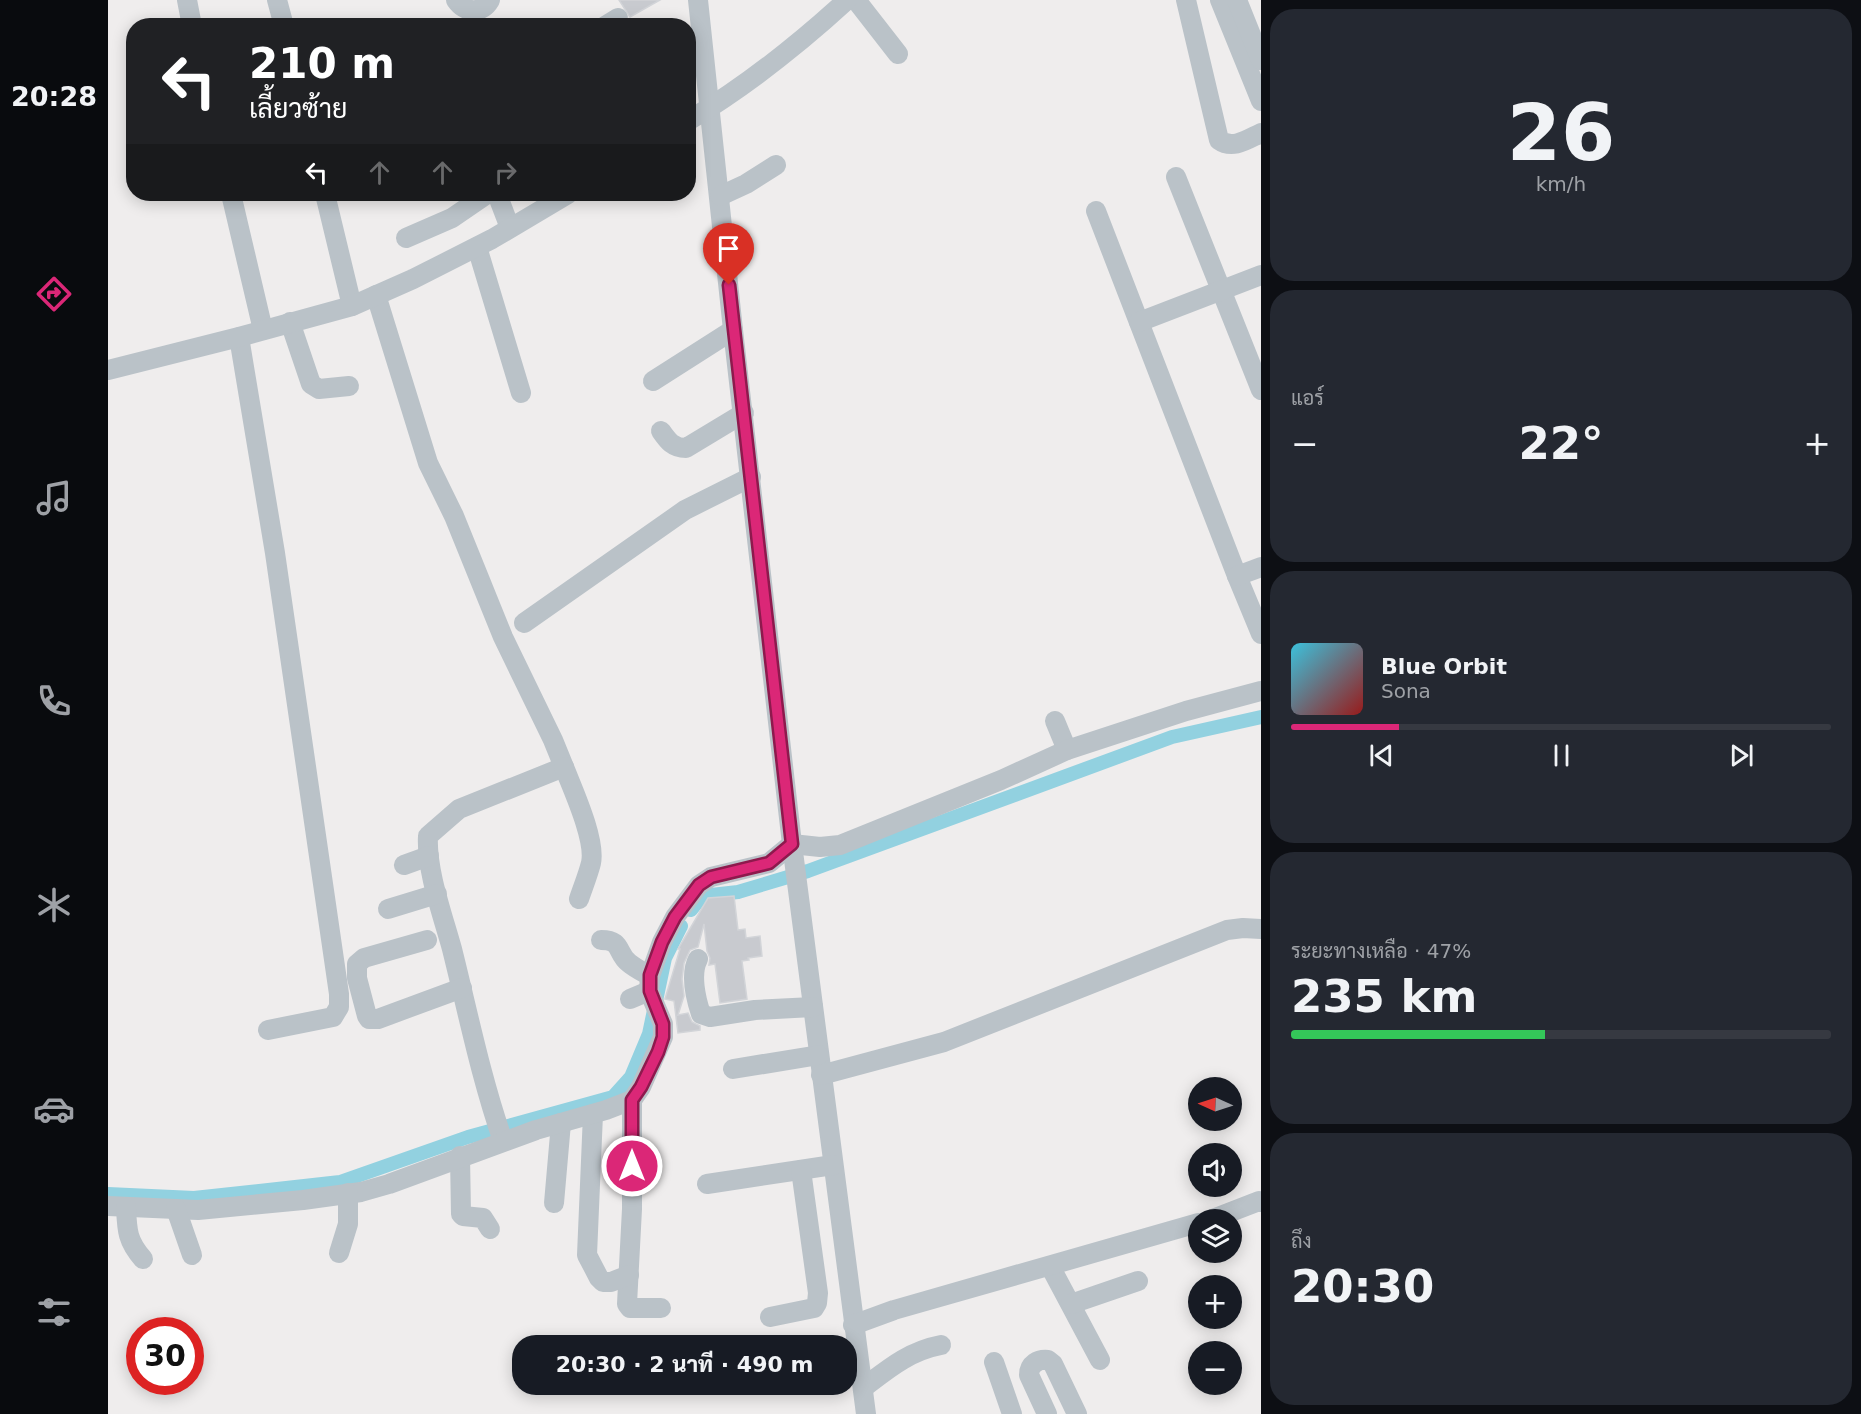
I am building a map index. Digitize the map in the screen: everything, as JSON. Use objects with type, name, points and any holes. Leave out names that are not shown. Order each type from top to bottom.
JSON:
[{"type":"street","points":[[187,0],[190,18]]},
{"type":"street","points":[[277,0],[280,18]]},
{"type":"street","points":[[456,0],[475,18],[490,0]]},
{"type":"street","points":[[696,27],[698,0]]},
{"type":"street","points":[[696,116],[751,81],[810,34],[847,0]]},
{"type":"street","points":[[856,0],[898,54]]},
{"type":"street","points":[[1186,0],[1220,140],[1225,144],[1233,144],[1261,133]]},
{"type":"street","points":[[1220,0],[1261,101]]},
{"type":"street","points":[[1237,0],[1261,60]]},
{"type":"street","points":[[696,45],[710,108],[733,330],[797,886],[833,1164],[850,1335]]},
{"type":"street","points":[[720,196],[746,184],[777,165]]},
{"type":"street","points":[[1176,177],[1261,390]]},
{"type":"street","points":[[233,201],[263,330]]},
{"type":"street","points":[[327,201],[352,306]]},
{"type":"street","points":[[406,238],[452,218],[477,201]]},
{"type":"street","points":[[500,201],[510,228]]},
{"type":"street","points":[[108,370],[352,306],[477,247],[556,201]]},
{"type":"street","points":[[1096,211],[1261,634]]},
{"type":"street","points":[[477,247],[521,393]]},
{"type":"street","points":[[1139,322],[1261,275]]},
{"type":"street","points":[[376,295],[429,463],[454,516],[503,637],[553,740],[579,807],[592,851],[591,862],[579,899]]},
{"type":"street","points":[[290,322],[311,384],[319,389],[348,386]]},
{"type":"street","points":[[653,381],[733,330]]},
{"type":"street","points":[[239,337],[275,553],[339,994],[339,1007],[333,1017],[268,1030]]},
{"type":"street","points":[[661,431],[670,443],[678,448],[686,448],[744,413]]},
{"type":"street","points":[[525,623],[685,510],[751,477]]},
{"type":"street","points":[[1237,576],[1261,567]]},
{"type":"street","points":[[653,996],[662,942],[675,917],[699,885],[711,877],[769,863],[793,851],[840,845],[1000,780],[1067,750],[1186,711],[1261,691]]},
{"type":"street","points":[[1055,721],[1067,750]]},
{"type":"street","points":[[500,1131],[472,1035],[437,894],[429,856],[428,836],[459,809],[564,768]]},
{"type":"street","points":[[404,865],[429,856]]},
{"type":"street","points":[[388,909],[437,894]]},
{"type":"street","points":[[821,1075],[944,1042],[1227,930],[1261,929]]},
{"type":"street","points":[[427,940],[364,958],[357,964],[357,978],[369,1019],[378,1019],[462,988]]},
{"type":"street","points":[[601,940],[610,940],[616,944],[653,996],[663,1024],[663,1037],[658,1052],[633,1098],[628,1307],[661,1308]]},
{"type":"street","points":[[698,959],[694,967],[697,1003],[701,1014],[710,1017],[755,1010],[813,1007]]},
{"type":"street","points":[[630,999],[653,996]]},
{"type":"street","points":[[734,1070],[819,1055]]},
{"type":"street","points":[[142,1258],[135,1250],[117,1207],[198,1210],[348,1194],[389,1184],[460,1156],[500,1131],[561,1123],[593,1114],[633,1098],[658,1093]]},
{"type":"street","points":[[593,1114],[586,1255],[603,1282],[611,1282],[629,1275]]},
{"type":"street","points":[[554,1203],[561,1123]]},
{"type":"street","points":[[460,1156],[461,1214],[483,1218],[490,1229]]},
{"type":"street","points":[[707,1184],[833,1164]]},
{"type":"street","points":[[770,1317],[814,1308],[817,1303],[818,1293],[801,1170]]},
{"type":"street","points":[[339,1252],[348,1224],[348,1194]]},
{"type":"street","points":[[1239,1209],[1260,1201]]},
{"type":"street","points":[[176,1209],[192,1255]]},
{"type":"street","points":[[853,1335],[894,1310],[1188,1226]]},
{"type":"street","points":[[1050,1266],[1100,1360]]},
{"type":"street","points":[[1071,1304],[1138,1281]]},
{"type":"street","points":[[862,1389],[903,1357],[915,1351],[941,1345]]},
{"type":"street","points":[[1047,1414],[1029,1375],[1029,1369],[1041,1359],[1053,1364],[1084,1414]]},
{"type":"street","points":[[994,1362],[1012,1414]]},
{"type":"street","points":[[857,1367],[866,1414]]},
{"type":"building","points":[[619,0],[660,0],[630,17]]},
{"type":"building","points":[[734,896],[738,930],[745,929],[746,938],[760,936],[762,956],[742,961],[747,999],[720,1003],[715,964],[709,965],[710,958],[704,924],[698,947],[690,950],[684,963],[682,979],[684,996],[678,1015],[688,1013],[692,1022],[700,1026],[700,1030],[678,1033],[674,1001],[665,999],[680,949],[678,949],[708,898]]},
{"type":"waterway","points":[[691,910],[702,896],[738,892],[808,871],[1172,737],[1261,717]]},
{"type":"waterway","points":[[108,1194],[194,1198],[340,1182],[468,1137],[613,1097],[631,1077],[649,1034],[665,958],[681,926]]},
{"type":"route","points":[[632,1166],[632,1100],[641,1087],[663,1037],[663,1024],[650,991],[650,975],[662,942],[675,917],[699,885],[711,877],[769,863],[792,844],[729,285]]}]
